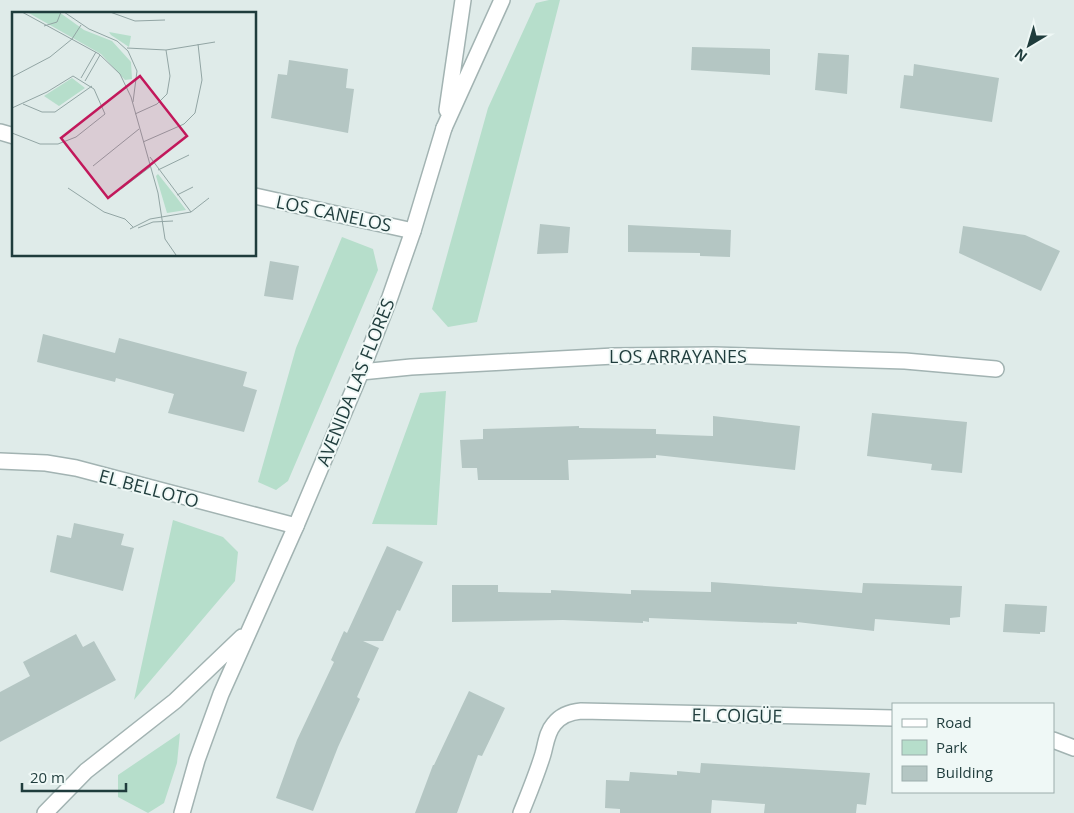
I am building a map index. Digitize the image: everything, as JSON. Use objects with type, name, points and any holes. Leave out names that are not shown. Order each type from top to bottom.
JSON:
[{"type":"street","name":"AVENIDA LAS FLORES","points":[[444,128],[464,0]]},
{"type":"street","name":"AVENIDA LAS FLORES","points":[[182,813],[197,760],[221,694],[296,526],[361,372],[413,231],[444,128],[502,0]]},
{"type":"street","name":"LOS CANELOS","points":[[256,196],[413,231]]},
{"type":"street","name":"LOS ARRAYANES","points":[[361,372],[411,367],[614,356],[714,354],[905,361],[996,368]]},
{"type":"street","name":"EL BELLOTO","points":[[0,461],[46,462],[76,468],[296,526]]},
{"type":"street","name":"AVENIDA LAS FLORES","points":[[45,813],[86,771],[174,701],[248,630]]},
{"type":"street","name":"EL COIGÜE","points":[[521,813],[533,785],[548,733],[560,717],[570,712],[892,718]]},
{"type":"street","points":[[1054,740],[1074,748]]},
{"type":"green space","points":[[560,0],[477,322],[448,327],[432,309],[488,108],[536,3]]},
{"type":"green space","points":[[342,237],[373,249],[378,270],[288,481],[276,490],[258,482],[296,348]]},
{"type":"green space","points":[[446,391],[437,525],[372,524],[420,393]]},
{"type":"green space","points":[[173,520],[223,537],[238,552],[235,581],[134,700]]},
{"type":"green space","points":[[180,733],[177,763],[164,803],[148,813],[118,797],[118,775]]},
{"type":"building","points":[[692,47],[770,49],[770,75],[691,70]]},
{"type":"building","points":[[818,53],[849,55],[847,94],[815,90]]},
{"type":"building","points":[[289,60],[348,69],[346,88],[354,89],[348,133],[271,118],[278,74],[287,75]]},
{"type":"building","points":[[914,64],[999,78],[992,122],[900,108],[904,75],[913,76]]},
{"type":"building","points":[[540,224],[570,227],[568,253],[537,254]]},
{"type":"building","points":[[628,225],[731,230],[730,257],[700,256],[700,253],[628,252]]},
{"type":"building","points":[[963,226],[1025,235],[1060,251],[1041,291],[959,253]]},
{"type":"building","points":[[270,261],[299,266],[293,300],[264,296]]},
{"type":"building","points":[[43,334],[115,353],[119,338],[247,372],[243,386],[257,390],[244,432],[168,413],[174,394],[116,378],[115,382],[37,362]]},
{"type":"building","points":[[872,413],[967,422],[962,473],[931,470],[932,464],[867,456]]},
{"type":"building","points":[[713,416],[800,426],[795,470],[656,455],[656,458],[568,460],[569,480],[478,480],[477,468],[462,468],[460,440],[483,439],[483,429],[579,426],[579,428],[656,429],[656,434],[713,436]]},
{"type":"building","points":[[74,523],[124,534],[121,545],[134,548],[123,591],[50,572],[57,535],[71,538]]},
{"type":"building","points":[[387,546],[423,562],[400,611],[397,610],[383,641],[363,641],[379,648],[357,697],[360,699],[338,747],[313,811],[276,798],[297,740],[334,662],[331,660],[344,631],[347,633]]},
{"type":"building","points":[[711,582],[862,593],[863,583],[962,586],[960,617],[950,618],[950,625],[875,619],[874,631],[797,622],[797,624],[649,618],[649,622],[643,621],[643,623],[563,620],[452,622],[452,585],[498,585],[498,592],[551,593],[551,590],[631,594],[631,590],[711,592]]},
{"type":"building","points":[[1005,604],[1047,606],[1045,632],[1040,632],[1040,634],[1003,632]]},
{"type":"building","points":[[76,634],[83,647],[94,641],[116,680],[0,742],[0,692],[30,676],[23,662]]},
{"type":"building","points":[[469,691],[505,708],[482,756],[478,755],[457,813],[415,813],[433,765]]},
{"type":"building","points":[[701,763],[870,773],[866,805],[857,804],[856,813],[764,813],[765,804],[712,800],[711,813],[620,813],[620,809],[605,808],[606,780],[629,781],[630,772],[677,775],[677,771],[700,773]]}]
